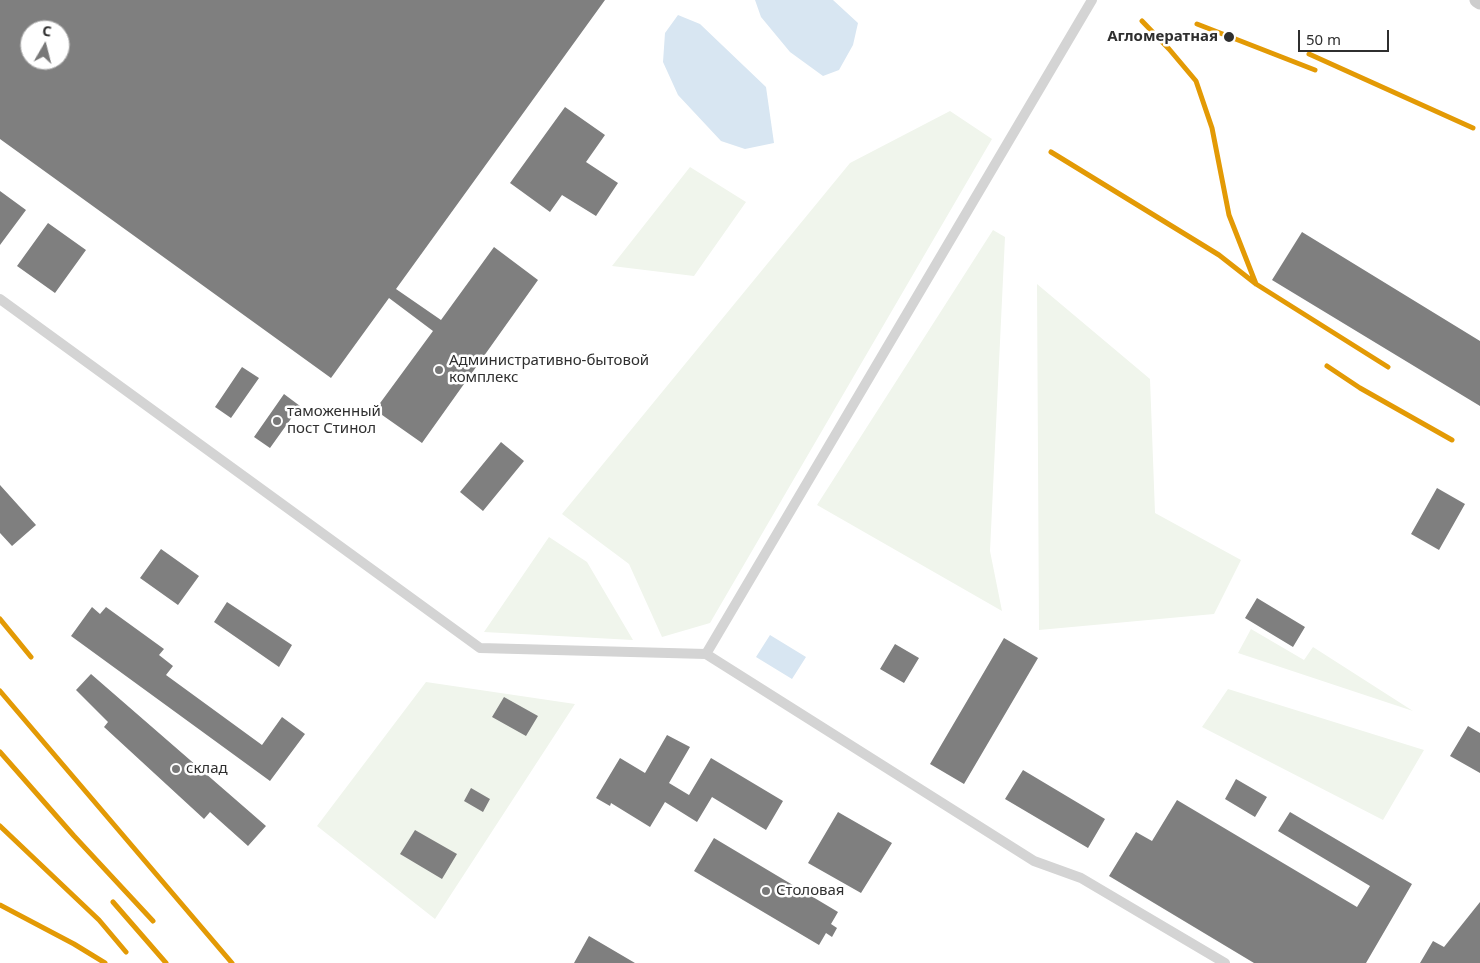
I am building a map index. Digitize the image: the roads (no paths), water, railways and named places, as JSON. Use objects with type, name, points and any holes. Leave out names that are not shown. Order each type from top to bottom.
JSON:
[{"type":"street","points":[[706,654],[1092,0]]},
{"type":"street","points":[[0,299],[480,648],[706,654],[1034,861],[1081,878],[1225,963]]},
{"type":"place","name":"Агломератная","points":[[1229,37]]},
{"type":"place","name":"Административно-бытовой комплекс","points":[[439,370]]},
{"type":"place","name":"таможенный пост Стинол","points":[[277,421]]},
{"type":"place","name":"склад","points":[[176,769]]},
{"type":"place","name":"Столовая","points":[[766,891]]}]
